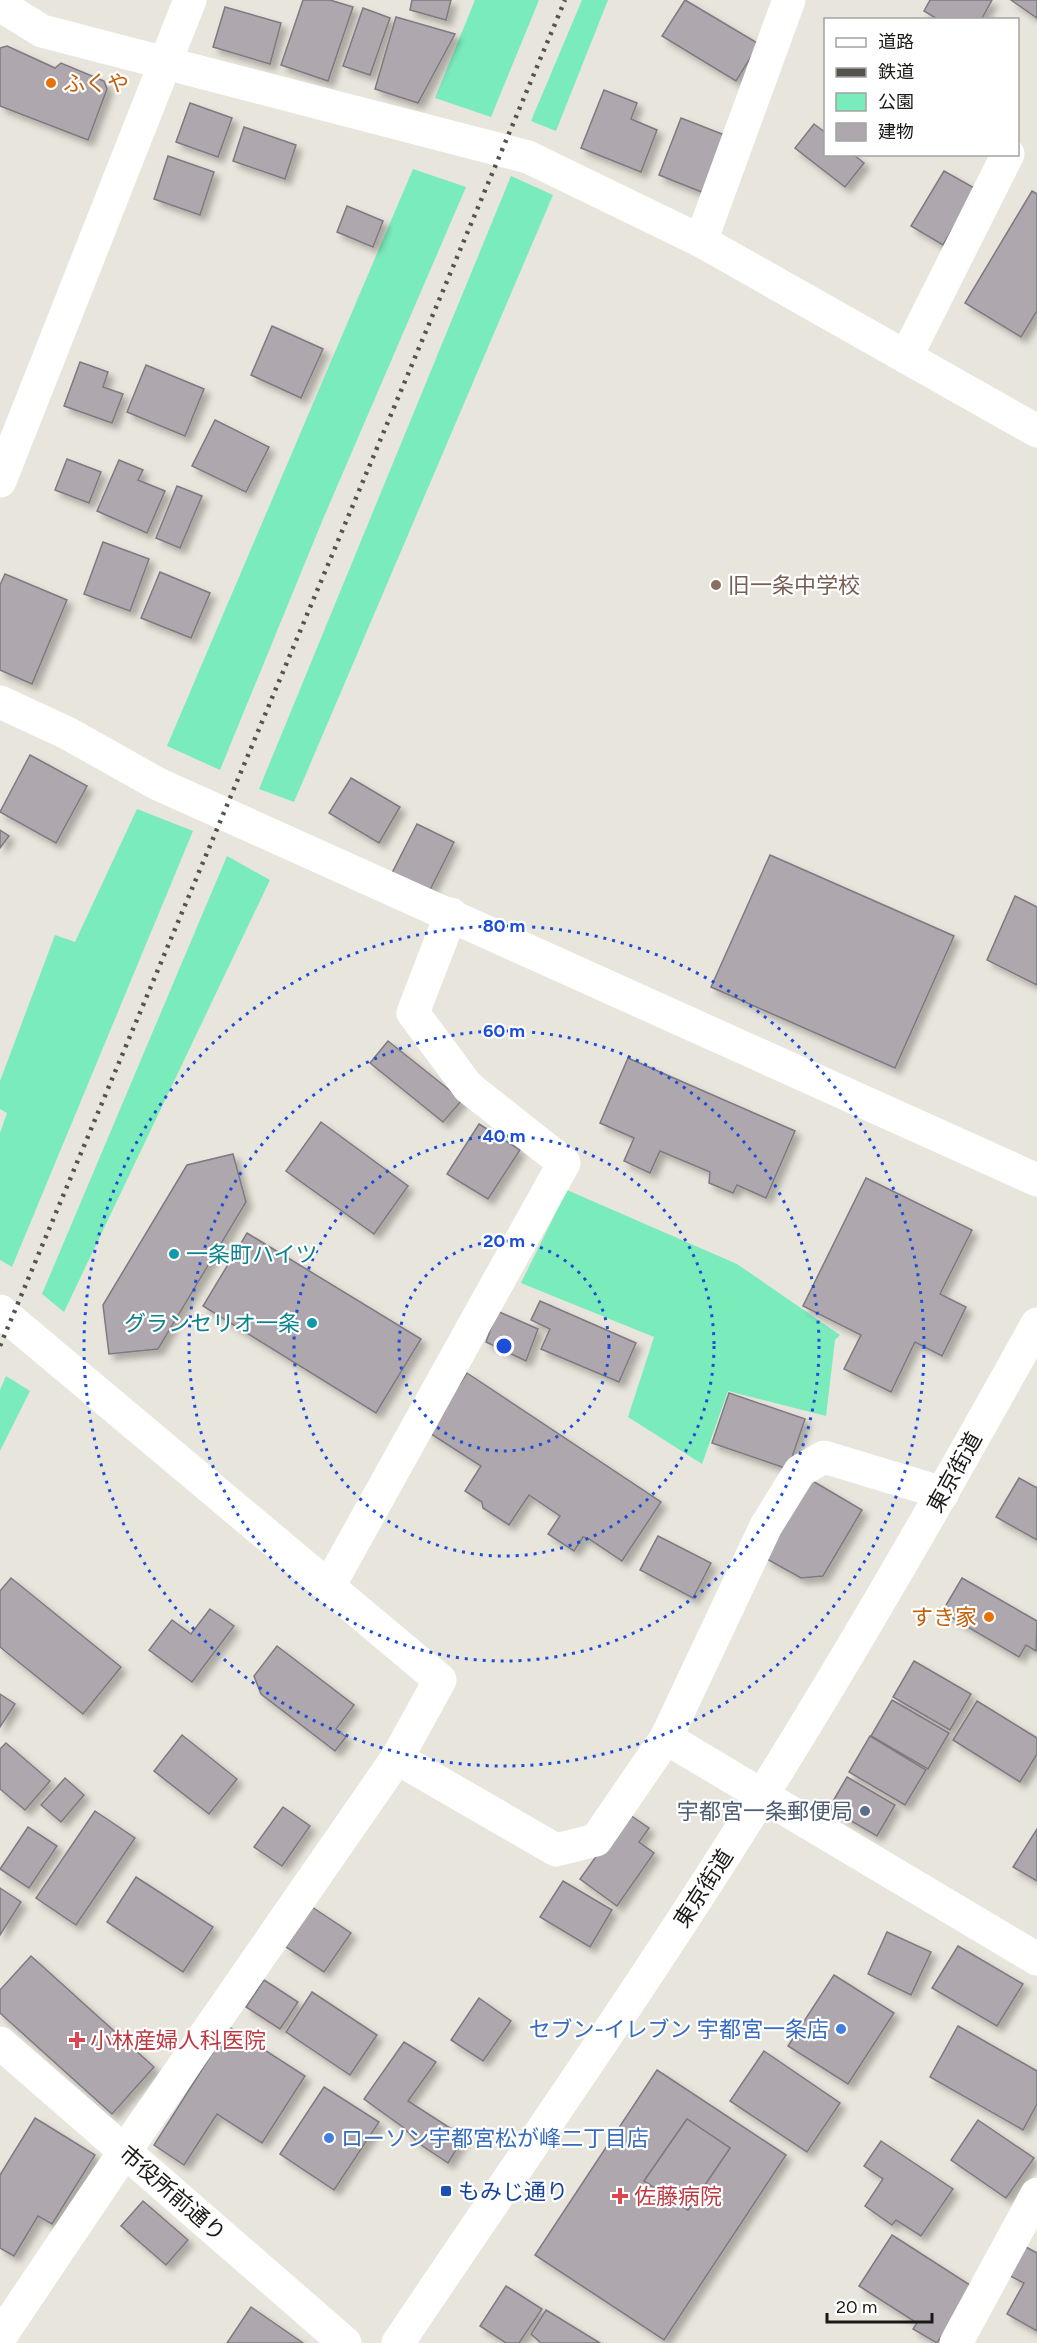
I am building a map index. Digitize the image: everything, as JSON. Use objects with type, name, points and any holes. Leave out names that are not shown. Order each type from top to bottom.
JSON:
[{"type":"main road","points":[[0,481],[190,0]]},
{"type":"main road","points":[[701,241],[789,0]]},
{"type":"main road","points":[[0,5],[42,31],[528,157],[701,241],[1037,431]]},
{"type":"main road","points":[[906,357],[1007,156]]},
{"type":"main road","points":[[0,702],[67,733],[158,784],[451,914],[1037,1180]]},
{"type":"main road","points":[[329,1586],[564,1163],[468,1087],[413,1013],[451,914]]},
{"type":"main road","points":[[0,1311],[440,1680],[396,1758],[124,2151],[0,2337]]},
{"type":"main road","name":"東京街道","points":[[398,2343],[645,1977],[763,1796],[943,1493],[1037,1324]]},
{"type":"main road","points":[[396,1758],[556,1850],[596,1840],[666,1738],[766,1526],[800,1471],[824,1457],[943,1493]]},
{"type":"main road","points":[[666,1738],[1037,1959]]},
{"type":"main road","name":"市役所前通り","points":[[0,2043],[345,2343]]},
{"type":"main road","points":[[956,2343],[1037,2194]]},
{"type":"green space","points":[[475,0],[539,0],[491,117],[435,98]]},
{"type":"green space","points":[[582,0],[608,0],[556,131],[531,121]]},
{"type":"green space","points":[[413,169],[466,187],[323,519],[220,770],[167,746]]},
{"type":"green space","points":[[511,176],[553,195],[294,802],[259,789]]},
{"type":"green space","points":[[137,809],[193,831],[12,1267],[0,1260],[0,1133],[7,1113],[0,1109],[0,1081],[55,935],[75,942]]},
{"type":"green space","points":[[227,856],[270,880],[64,1312],[42,1294]]},
{"type":"green space","points":[[567,1190],[737,1264],[840,1335],[835,1340],[826,1416],[728,1391],[702,1464],[628,1417],[654,1337],[521,1283]]},
{"type":"green space","points":[[6,1376],[30,1391],[0,1451],[0,1390]]},
{"type":"building","points":[[303,0],[330,0],[353,7],[328,81],[281,65]]},
{"type":"building","points":[[412,0],[451,0],[446,20],[410,10]]},
{"type":"building","points":[[685,0],[759,44],[736,81],[662,36]]},
{"type":"building","points":[[930,0],[992,0],[982,18],[936,18],[924,11]]},
{"type":"building","points":[[1011,0],[1037,0],[1037,18]]},
{"type":"building","points":[[225,7],[281,23],[270,64],[213,47]]},
{"type":"building","points":[[363,8],[390,18],[370,75],[343,66]]},
{"type":"building","points":[[396,17],[455,34],[418,103],[375,89]]},
{"type":"building","points":[[7,46],[55,68],[61,63],[104,81],[107,89],[88,140],[0,106],[0,48]]},
{"type":"building","points":[[604,90],[637,103],[631,119],[657,130],[641,172],[581,148]]},
{"type":"building","points":[[190,103],[232,118],[218,157],[176,142]]},
{"type":"building","points":[[681,118],[727,136],[704,193],[659,175]]},
{"type":"building","points":[[814,124],[824,132],[824,156],[855,156],[864,163],[845,187],[795,148]]},
{"type":"building","points":[[244,127],[296,145],[285,179],[233,161]]},
{"type":"building","points":[[168,156],[214,172],[200,215],[154,199]]},
{"type":"building","points":[[944,171],[976,189],[943,245],[911,226]]},
{"type":"building","points":[[1032,191],[1037,194],[1037,311],[1021,337],[965,303]]},
{"type":"building","points":[[347,206],[383,221],[373,247],[337,232]]},
{"type":"building","points":[[272,326],[323,349],[301,398],[251,375]]},
{"type":"building","points":[[80,362],[108,372],[103,387],[123,394],[112,423],[64,406]]},
{"type":"building","points":[[146,365],[204,389],[185,436],[127,412]]},
{"type":"building","points":[[215,420],[269,447],[246,492],[192,466]]},
{"type":"building","points":[[67,459],[101,472],[89,503],[55,490]]},
{"type":"building","points":[[119,460],[143,470],[138,480],[165,491],[147,533],[97,511]]},
{"type":"building","points":[[177,486],[202,496],[180,548],[156,538]]},
{"type":"building","points":[[103,542],[149,559],[130,611],[84,594]]},
{"type":"building","points":[[160,572],[210,593],[191,638],[141,618]]},
{"type":"building","points":[[5,574],[67,600],[32,684],[0,670],[0,585]]},
{"type":"building","points":[[30,755],[87,786],[56,843],[0,812]]},
{"type":"building","points":[[351,778],[400,807],[379,843],[329,813]]},
{"type":"building","points":[[417,824],[454,842],[429,892],[392,873]]},
{"type":"building","points":[[0,830],[9,836],[0,848]]},
{"type":"building","points":[[770,855],[954,936],[895,1068],[711,987]]},
{"type":"building","points":[[1015,896],[1037,907],[1037,985],[987,960]]},
{"type":"building","points":[[388,1041],[462,1100],[443,1122],[370,1063]]},
{"type":"building","points":[[628,1058],[795,1131],[766,1198],[737,1185],[733,1193],[709,1183],[710,1172],[660,1151],[650,1173],[624,1161],[634,1138],[600,1123]]},
{"type":"building","points":[[321,1122],[408,1186],[374,1234],[286,1171]]},
{"type":"building","points":[[479,1124],[520,1150],[488,1199],[447,1174]]},
{"type":"building","name":"一条町ハイツ","points":[[233,1154],[246,1202],[158,1349],[109,1354],[103,1305],[187,1165]]},
{"type":"building","points":[[866,1178],[972,1230],[940,1294],[966,1307],[942,1356],[915,1342],[891,1392],[844,1369],[861,1335],[803,1306]]},
{"type":"building","name":"グランセリオ一条","points":[[247,1233],[421,1339],[376,1413],[203,1306]]},
{"type":"building","points":[[540,1301],[636,1343],[619,1382],[541,1349],[550,1329],[531,1320]]},
{"type":"building","points":[[497,1311],[538,1329],[526,1361],[486,1342]]},
{"type":"building","points":[[467,1373],[661,1502],[622,1561],[589,1539],[583,1537],[574,1551],[548,1534],[560,1516],[529,1495],[509,1525],[483,1508],[482,1502],[465,1491],[481,1466],[428,1432]]},
{"type":"building","points":[[729,1393],[805,1419],[788,1469],[712,1443]]},
{"type":"building","points":[[1019,1478],[1037,1488],[1037,1540],[996,1517]]},
{"type":"building","points":[[811,1480],[862,1510],[823,1576],[801,1578],[765,1558]]},
{"type":"building","points":[[658,1536],[711,1563],[693,1598],[640,1570]]},
{"type":"building","points":[[11,1578],[121,1667],[83,1714],[0,1647],[0,1591]]},
{"type":"building","name":"すき家","points":[[962,1578],[1037,1621],[1036,1651],[1026,1645],[1019,1657],[942,1612]]},
{"type":"building","points":[[210,1609],[234,1626],[192,1682],[149,1650],[172,1620],[191,1634]]},
{"type":"building","points":[[277,1646],[354,1705],[336,1729],[346,1737],[335,1751],[261,1694],[254,1676]]},
{"type":"building","points":[[914,1661],[971,1694],[950,1730],[893,1697]]},
{"type":"building","points":[[0,1694],[15,1704],[0,1727]]},
{"type":"building","points":[[892,1700],[949,1733],[928,1769],[871,1736]]},
{"type":"building","points":[[977,1701],[1037,1738],[1037,1754],[1020,1782],[953,1740]]},
{"type":"building","points":[[182,1735],[237,1779],[209,1814],[154,1771]]},
{"type":"building","points":[[870,1736],[926,1770],[905,1805],[849,1772]]},
{"type":"building","points":[[6,1743],[50,1781],[25,1810],[0,1789],[0,1749]]},
{"type":"building","points":[[847,1777],[895,1805],[877,1836],[829,1808]]},
{"type":"building","points":[[65,1778],[84,1795],[61,1822],[41,1805]]},
{"type":"building","points":[[283,1807],[310,1826],[282,1866],[254,1847]]},
{"type":"building","points":[[95,1811],[135,1838],[76,1925],[36,1898]]},
{"type":"building","points":[[627,1813],[649,1828],[639,1842],[654,1853],[617,1906],[580,1879]]},
{"type":"building","points":[[28,1827],[57,1846],[29,1888],[0,1869]]},
{"type":"building","points":[[1037,1829],[1037,1881],[1013,1867]]},
{"type":"building","points":[[136,1877],[213,1927],[183,1972],[107,1922]]},
{"type":"building","points":[[563,1881],[612,1910],[590,1947],[540,1917]]},
{"type":"building","points":[[0,1888],[21,1902],[0,1935]]},
{"type":"building","points":[[312,1907],[351,1933],[324,1972],[286,1947]]},
{"type":"building","points":[[887,1932],[931,1952],[911,1995],[868,1974]]},
{"type":"building","points":[[958,1946],[1023,1984],[997,2026],[932,1988]]},
{"type":"building","name":"小林産婦人科医院","points":[[31,1956],[154,2067],[112,2114],[0,2013],[0,1990]]},
{"type":"building","name":"セブン-イレブン 宇都宮一条店","points":[[834,1975],[894,2013],[848,2084],[788,2046]]},
{"type":"building","points":[[264,1980],[298,2002],[280,2029],[246,2007]]},
{"type":"building","points":[[312,1992],[377,2035],[350,2075],[286,2032]]},
{"type":"building","points":[[479,1998],[511,2021],[483,2061],[451,2040]]},
{"type":"building","points":[[958,2026],[1037,2071],[1037,2104],[1023,2130],[930,2077]]},
{"type":"building","points":[[229,2027],[305,2076],[262,2143],[217,2114],[184,2165],[154,2145]]},
{"type":"building","points":[[404,2042],[436,2062],[408,2101],[464,2137],[448,2163],[418,2143],[404,2128],[364,2099]]},
{"type":"building","points":[[764,2051],[840,2103],[807,2152],[730,2101]]},
{"type":"building","name":"佐藤病院","points":[[657,2070],[786,2155],[664,2340],[535,2255]],"holes":[[[687,2119],[730,2148],[688,2210],[644,2181]]]},
{"type":"building","name":"ローソン宇都宮松が峰二丁目店","points":[[324,2087],[379,2122],[334,2190],[280,2154]]},
{"type":"building","points":[[35,2118],[95,2155],[52,2224],[38,2216],[14,2256],[0,2248],[0,2175]]},
{"type":"building","points":[[687,2119],[730,2148],[688,2210],[644,2181]]},
{"type":"building","points":[[978,2120],[1034,2158],[1006,2198],[951,2160]]},
{"type":"building","points":[[881,2141],[953,2189],[921,2236],[896,2220],[892,2225],[865,2206],[883,2179],[864,2166]]},
{"type":"building","points":[[143,2201],[188,2240],[166,2265],[121,2226]]},
{"type":"building","points":[[892,2235],[973,2287],[937,2343],[913,2329],[917,2323],[859,2286]]},
{"type":"building","points":[[1026,2247],[1037,2253],[1037,2331],[1007,2314],[1024,2283],[1010,2276]]},
{"type":"building","points":[[506,2286],[542,2309],[519,2343],[506,2343],[480,2326]]},
{"type":"building","points":[[251,2307],[303,2343],[227,2343]]},
{"type":"building","points":[[546,2310],[600,2343],[541,2343],[531,2334]]},
{"type":"railway","points":[[0,1346],[565,0]]},
{"type":"place","name":"ふくや","points":[[51,83]]},
{"type":"place","name":"旧一条中学校","points":[[716,585]]},
{"type":"place","name":"一条町ハイツ","points":[[174,1254]]},
{"type":"place","name":"グランセリオ一条","points":[[312,1323]]},
{"type":"place","name":"すき家","points":[[989,1617]]},
{"type":"place","name":"宇都宮一条郵便局","points":[[865,1811]]},
{"type":"place","name":"セブン-イレブン 宇都宮一条店","points":[[841,2029]]},
{"type":"place","name":"小林産婦人科医院","points":[[77,2040]]},
{"type":"place","name":"ローソン宇都宮松が峰二丁目店","points":[[329,2138]]},
{"type":"place","name":"もみじ通り","points":[[446,2191]]},
{"type":"place","name":"佐藤病院","points":[[620,2196]]}]
